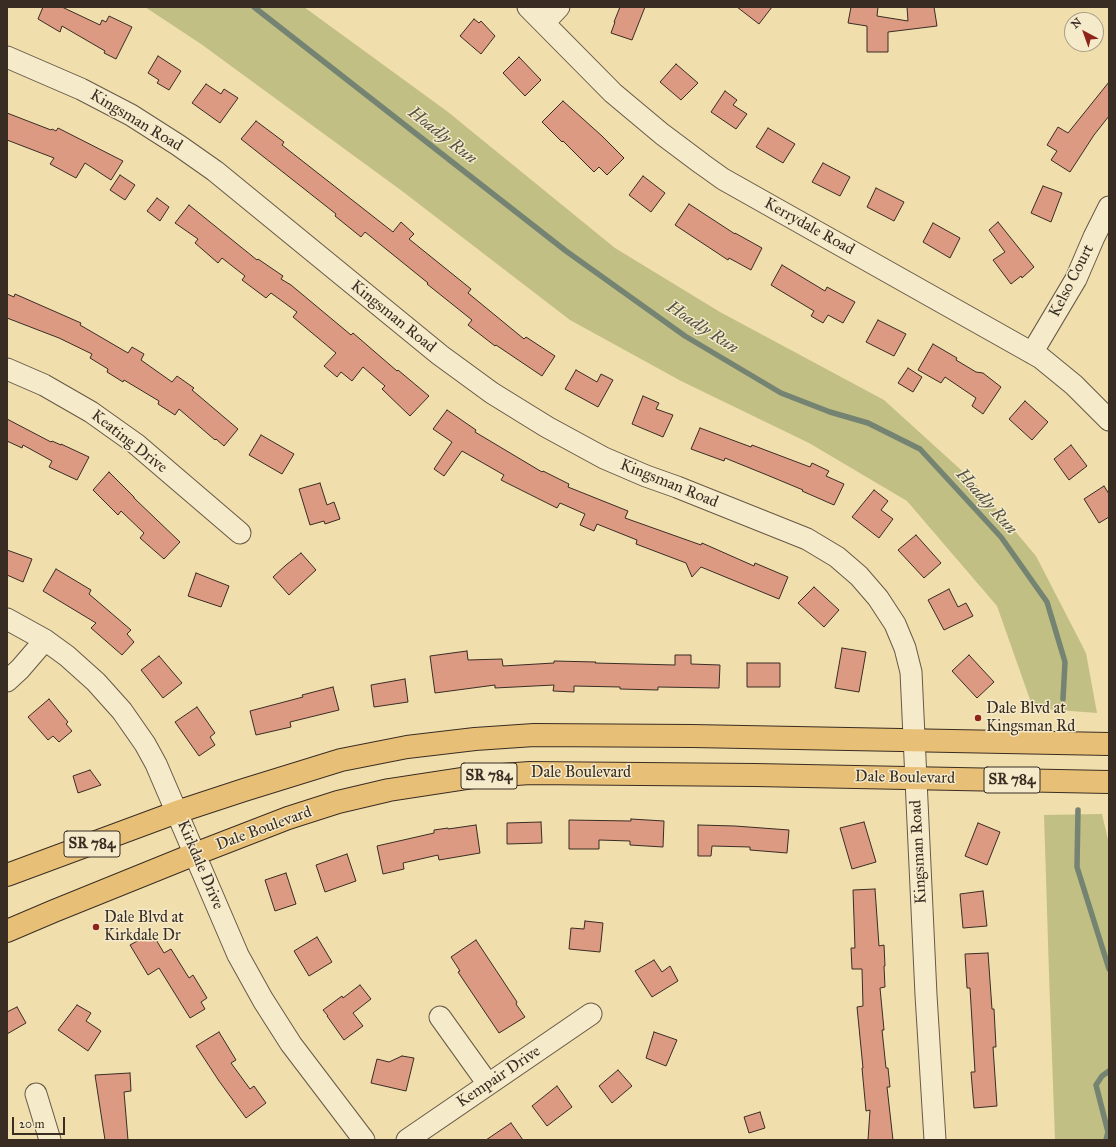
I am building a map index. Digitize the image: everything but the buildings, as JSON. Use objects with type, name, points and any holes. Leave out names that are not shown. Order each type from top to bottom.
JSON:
[{"type":"main road","name":"SR 784","points":[[7,875],[177,812],[244,790],[341,760],[407,747],[475,739],[550,736],[692,736],[1109,744]]},
{"type":"main road","name":"Dale Boulevard","points":[[7,931],[195,854],[288,818],[338,802],[388,790],[474,777],[530,772],[1109,782]]},
{"type":"street","name":"Kerrydale Road","points":[[528,7],[613,93],[662,134],[723,179],[1041,358],[1074,385],[1109,420]]},
{"type":"street","points":[[544,23],[559,7]]},
{"type":"street","name":"Kingsman Road","points":[[7,57],[87,92],[131,115],[178,145],[221,176],[440,355],[492,393],[547,427],[604,458],[807,539],[837,557],[859,576],[878,598],[895,624],[905,648],[911,672],[926,995],[935,1140]]},
{"type":"street","name":"Kelso Court","points":[[1032,353],[1076,279],[1109,206]]},
{"type":"street","name":"Keating Drive","points":[[7,369],[44,385],[91,412],[136,444],[240,533]]},
{"type":"street","name":"Kirkdale Drive","points":[[7,619],[45,640],[67,656],[96,682],[122,712],[145,744],[156,764],[238,955],[263,1000],[291,1044],[364,1140]]},
{"type":"street","points":[[7,681],[20,669],[45,640]]},
{"type":"street","name":"Kempair Drive","points":[[407,1140],[591,1014]]},
{"type":"street","points":[[440,1017],[488,1084]]},
{"type":"street","points":[[36,1094],[50,1140]]},
{"type":"shaded area","points":[[145,7],[304,7],[448,112],[615,248],[720,312],[884,400],[971,479],[1036,556],[1086,653],[1097,713],[1033,708],[997,606],[907,501],[809,443],[681,381],[570,320],[402,191],[201,44]]},
{"type":"shaded area","points":[[1102,814],[1109,844],[1109,1140],[1055,1140],[1044,815]]},
{"type":"waterway","name":"Hoadly Run","points":[[254,7],[566,251],[685,336],[781,393],[830,412],[868,423],[920,449],[1001,537],[1047,602],[1065,662],[1063,699]]},
{"type":"waterway","name":"Hoadly Run","points":[[1078,810],[1077,867],[1109,969]]},
{"type":"waterway","name":"Hoadly Run","points":[[1106,1140],[1108,1132],[1096,1085],[1102,1076],[1109,1071]]},
{"type":"place","name":"Dale Blvd at Kingsman Rd","points":[[978,718]]},
{"type":"place","name":"Dale Blvd at Kirkdale Dr","points":[[96,927]]}]
